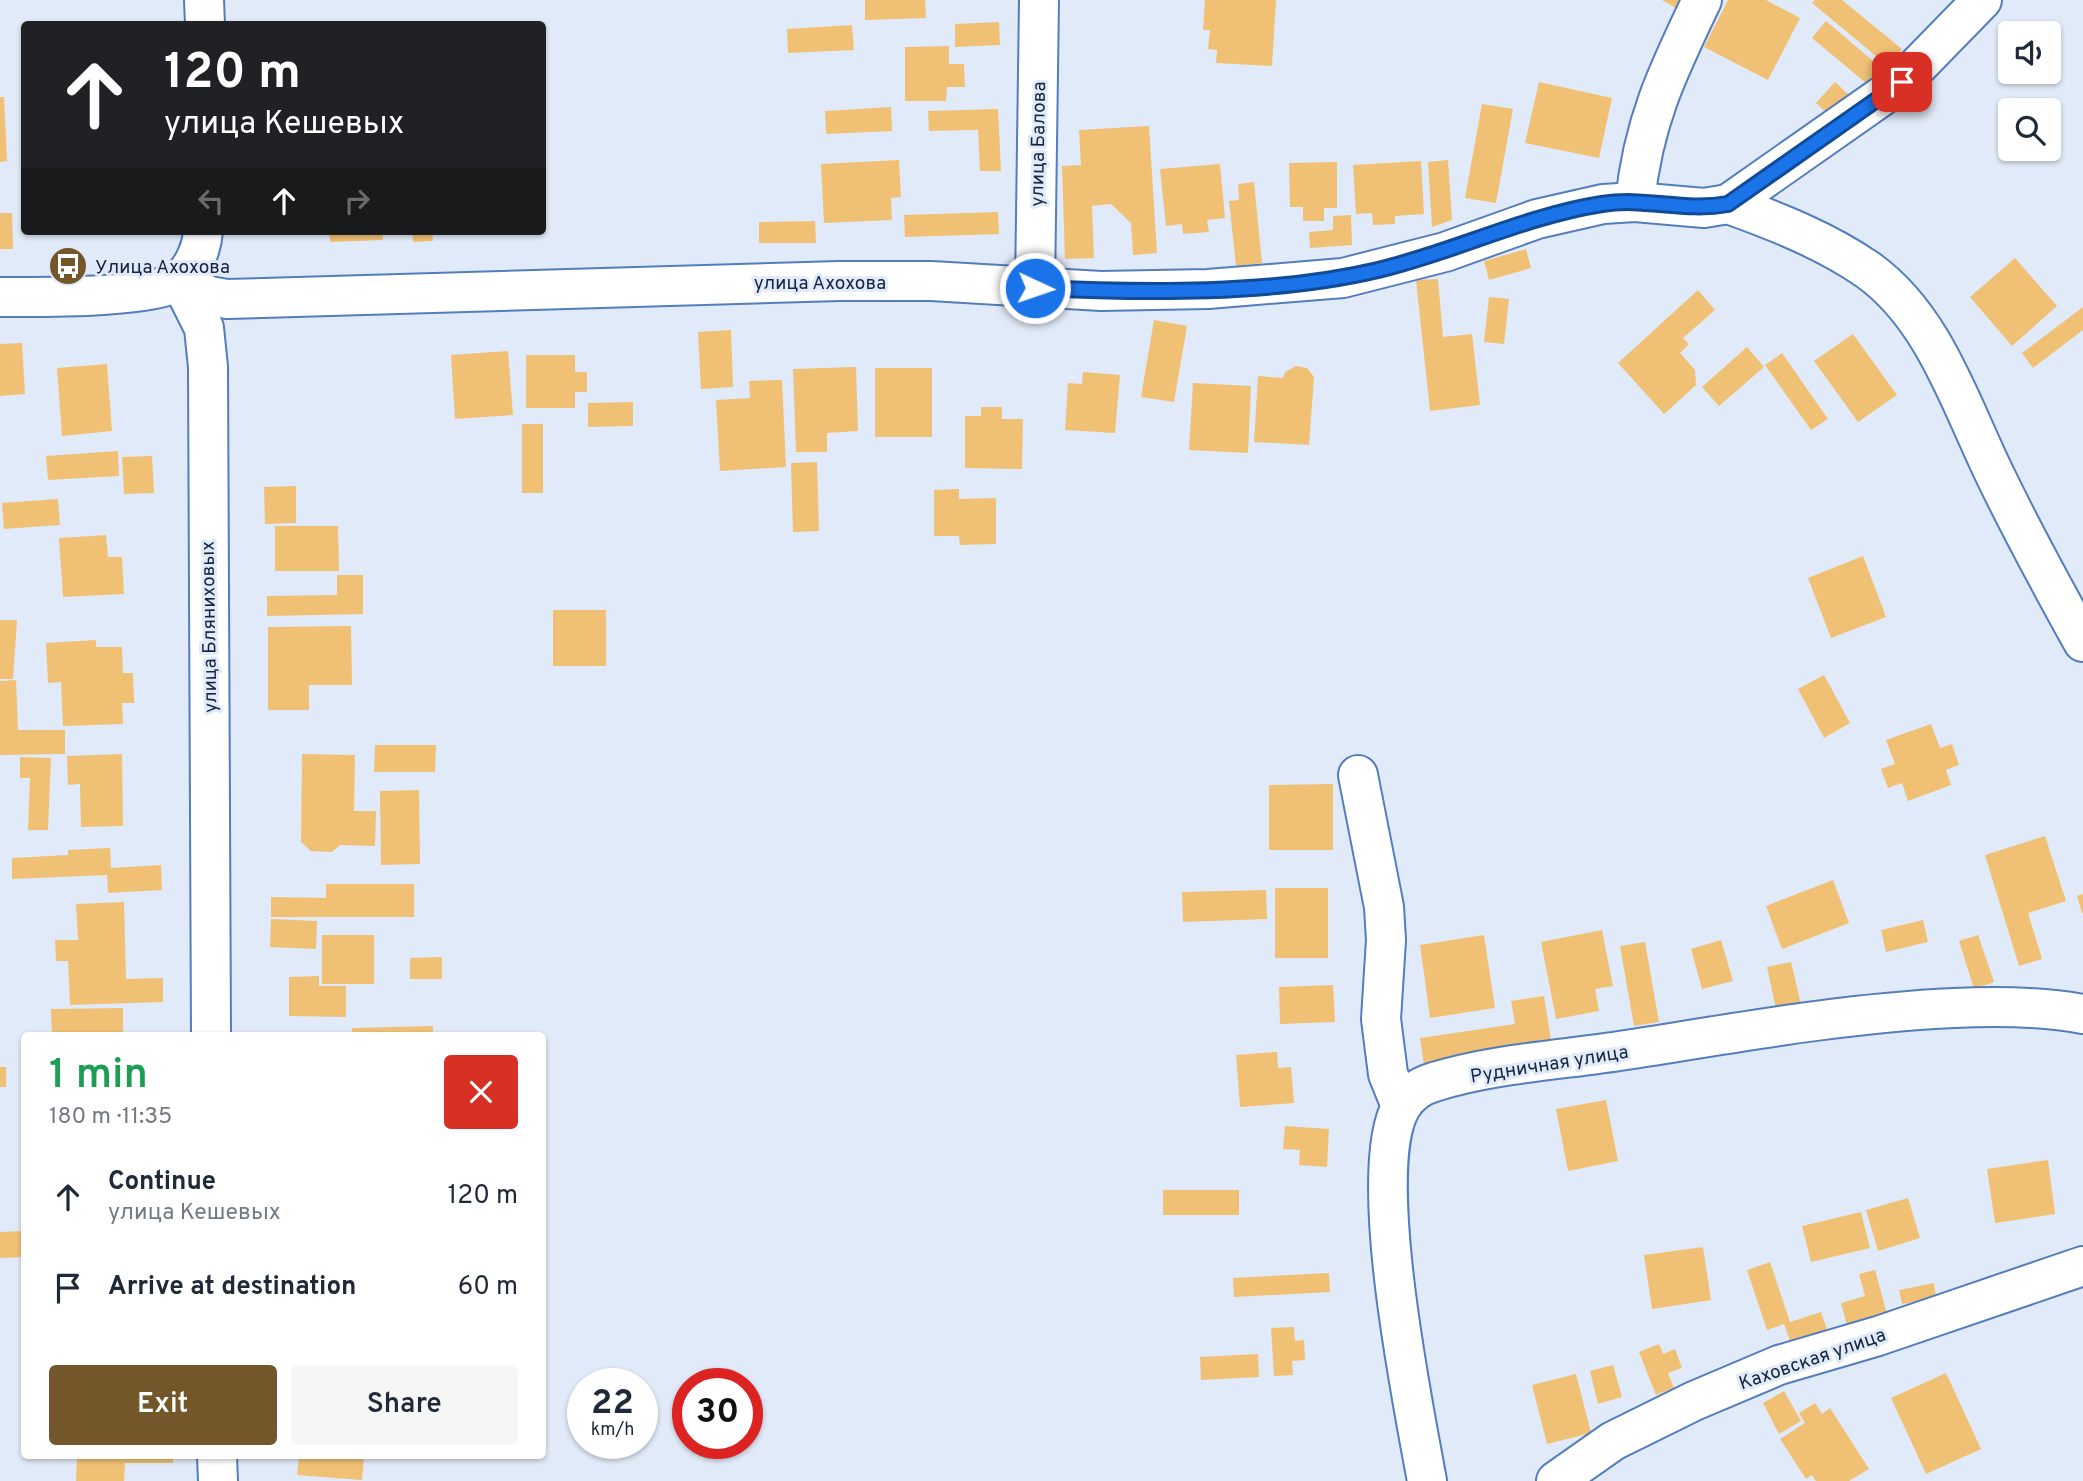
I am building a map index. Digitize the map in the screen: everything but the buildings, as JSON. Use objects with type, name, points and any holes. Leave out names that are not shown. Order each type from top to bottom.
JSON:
[{"type":"street","points":[[204,0],[205,21]]},
{"type":"street","name":"улица Балова","points":[[1035,288],[1039,0]]},
{"type":"street","points":[[1635,202],[1639,159],[1651,112],[1702,0]]},
{"type":"street","points":[[1728,204],[1902,82],[1982,0]]},
{"type":"street","name":"улица Ахохова","points":[[180,280],[209,296],[227,299],[839,281],[931,281],[1101,291],[1209,289],[1343,278],[1445,252],[1536,219],[1604,204],[1635,202],[1677,208],[1704,208],[1728,204]]},
{"type":"street","points":[[1728,204],[1780,223],[1868,271],[1905,305],[1936,354],[2008,503],[2083,642]]},
{"type":"street","points":[[0,296],[135,292],[165,288],[180,280],[202,244],[203,235]]},
{"type":"street","name":"улица Бляниховых","points":[[180,280],[204,328],[208,366],[211,1032]]},
{"type":"street","points":[[1358,775],[1384,907],[1386,940],[1381,1019],[1388,1074],[1401,1106],[1391,1130],[1386,1182],[1411,1394],[1427,1481]]},
{"type":"street","name":"Рудничная улица","points":[[1401,1106],[1413,1092],[1433,1082],[1501,1069],[1826,1020],[1978,1007],[2016,1007],[2083,1014]]},
{"type":"street","name":"Каховская улица","points":[[1556,1481],[1613,1441],[1694,1401],[1767,1370],[2083,1266]]},
{"type":"street","points":[[217,1459],[218,1481]]},
{"type":"place","name":"Улица Ахохова","points":[[68,266]]},
{"type":"route","points":[[1035,288],[1101,291],[1209,289],[1343,278],[1445,252],[1536,219],[1576,209],[1635,202],[1677,208],[1704,208],[1728,204],[1902,82]]}]
